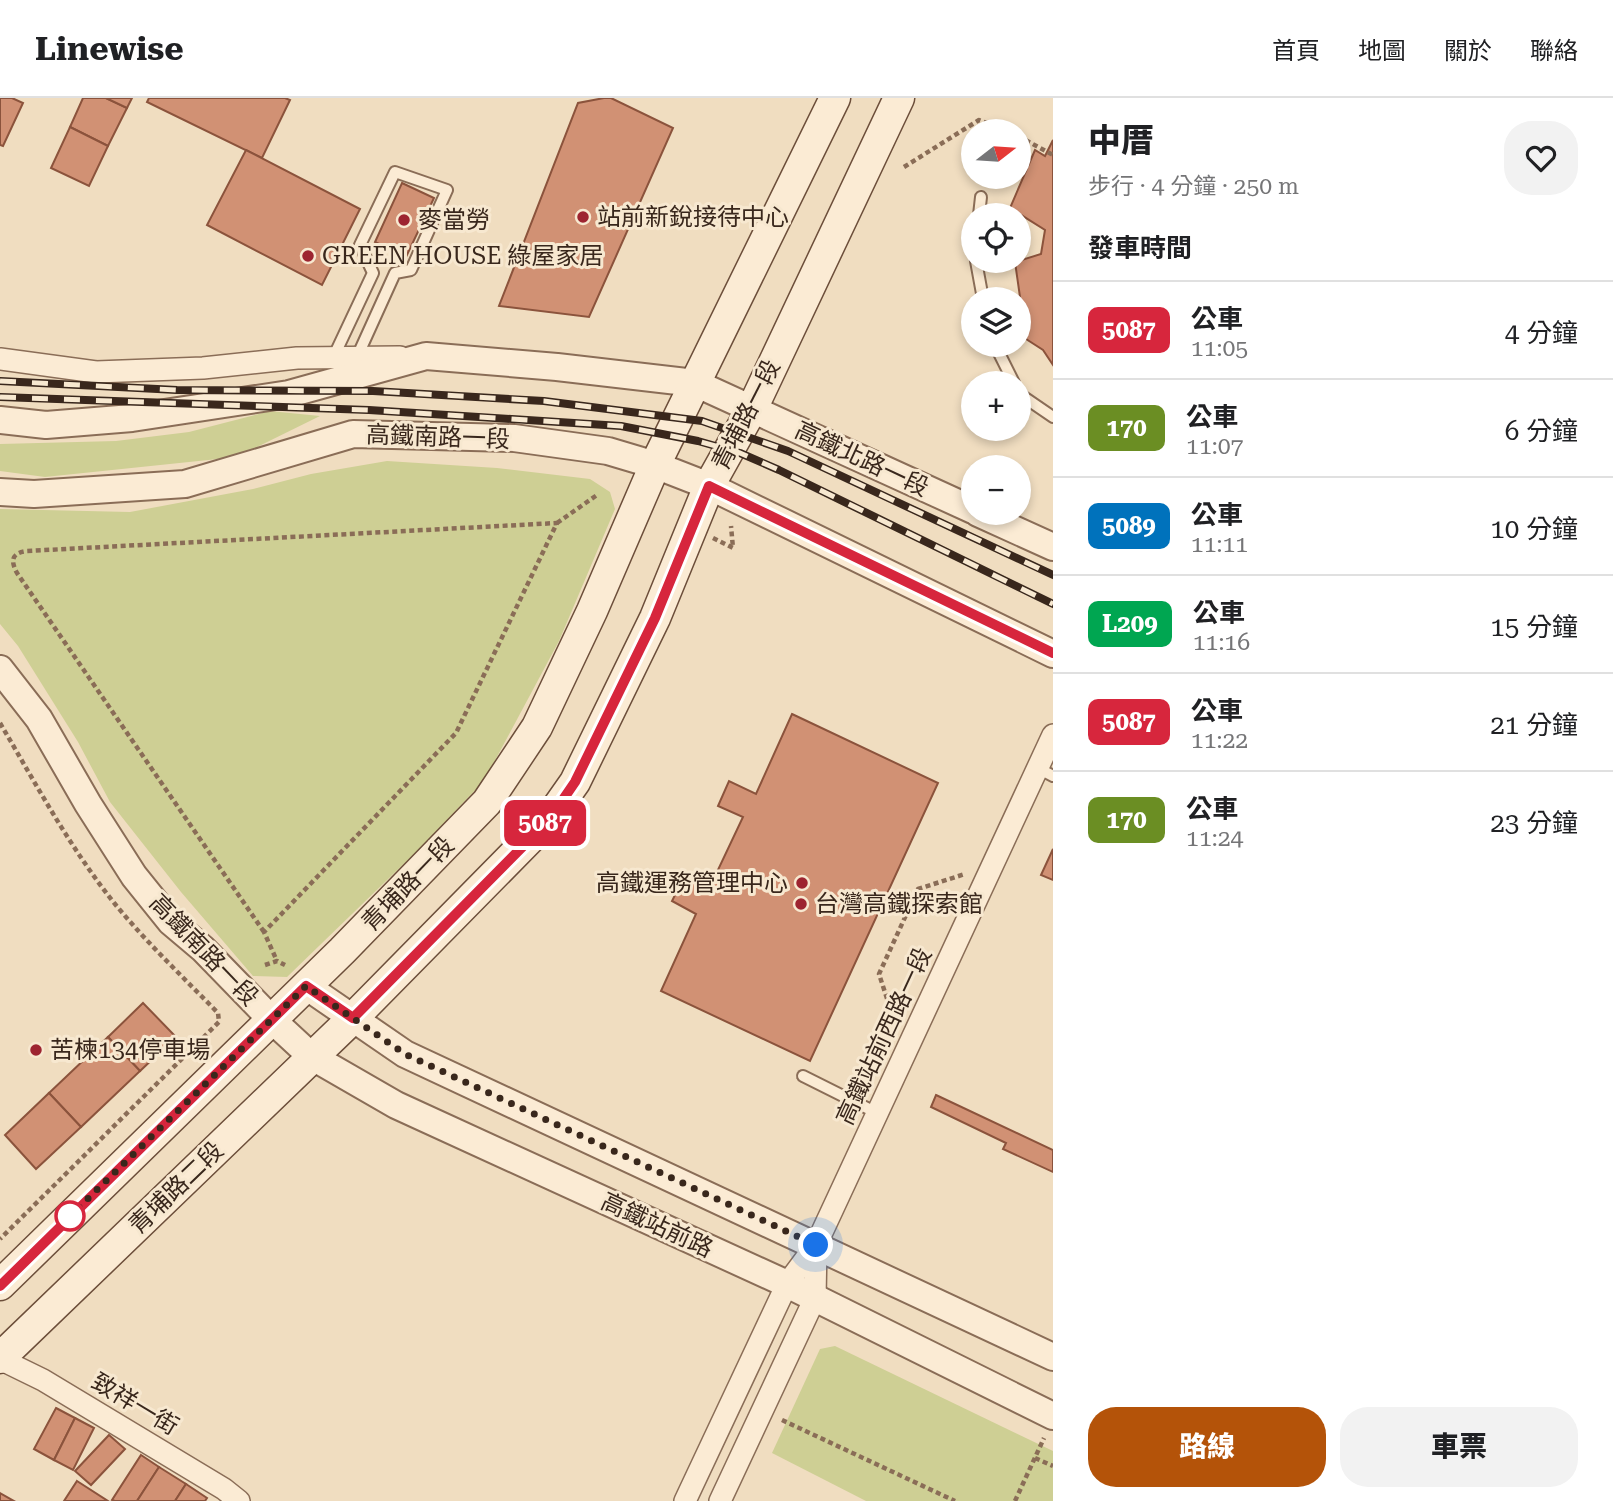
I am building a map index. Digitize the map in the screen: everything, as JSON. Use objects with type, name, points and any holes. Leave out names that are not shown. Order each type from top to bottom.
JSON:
[{"type":"main road","name":"青埔路一段","points":[[306,986],[487,802],[537,727],[592,611],[655,465],[835,98]]},
{"type":"main road","name":"青埔路一段","points":[[353,1018],[549,820],[575,782],[655,618],[709,486],[752,409],[899,98]]},
{"type":"main road","points":[[0,1285],[306,986]]},
{"type":"main road","name":"青埔路二段","points":[[0,1359],[353,1018]]},
{"type":"street","points":[[0,420],[46,425],[145,416],[289,394],[426,356]]},
{"type":"street","points":[[0,359],[96,372],[203,368],[297,358],[426,356],[657,377],[695,383],[752,409]]},
{"type":"street","name":"高鐵北路一段","points":[[752,409],[961,505]]},
{"type":"street","name":"高鐵南路一段","points":[[0,492],[34,494],[185,484],[353,435],[514,438],[618,452],[709,486]]},
{"type":"street","points":[[709,486],[1053,653]]},
{"type":"street","points":[[1004,525],[1053,547]]},
{"type":"street","name":"高鐵南路一段","points":[[0,669],[39,719],[134,876],[171,922],[203,949],[271,1019]]},
{"type":"street","name":"高鐵站前西路一段","points":[[685,1501],[787,1284],[816,1245],[877,1113],[1045,772],[1053,735]]},
{"type":"street","points":[[306,986],[353,1018]]},
{"type":"street","name":"高鐵站前路","points":[[353,1018],[405,1054],[1053,1357]]},
{"type":"street","name":"高鐵站前路","points":[[271,1019],[312,1056],[396,1105],[787,1284],[1048,1427]]},
{"type":"street","name":"高鐵站前西路一段","points":[[720,1501],[815,1298],[816,1245]]},
{"type":"street","name":"致祥一街","points":[[0,1359],[43,1380],[227,1497]]},
{"type":"lane","points":[[332,358],[373,273],[360,244],[395,172],[447,190],[411,270],[395,273],[357,357]]},
{"type":"lane","points":[[980,203],[981,197]]},
{"type":"lane","points":[[1031,402],[1053,416]]},
{"type":"lane","points":[[803,1076],[877,1113]]},
{"type":"path","points":[[904,167],[961,131]]},
{"type":"path","points":[[1031,143],[1053,155]]},
{"type":"path","points":[[264,932],[456,733],[557,523],[597,495]]},
{"type":"path","points":[[285,965],[277,961],[264,932],[17,573],[12,564],[13,558],[17,553],[27,551],[557,523]]},
{"type":"path","points":[[707,536],[733,548],[732,526]]},
{"type":"path","points":[[896,1026],[879,974],[918,889],[971,872]]},
{"type":"path","points":[[265,965],[277,961]]},
{"type":"path","points":[[0,1239],[219,1022]]},
{"type":"path","points":[[781,1419],[955,1501]]},
{"type":"path","points":[[1015,1501],[1048,1427]]},
{"type":"path","points":[[1035,1458],[1053,1466]]},
{"type":"green space","points":[[270,411],[320,416],[237,457],[45,477],[0,471],[0,444],[116,441],[189,432]]},
{"type":"green space","points":[[387,461],[497,468],[590,479],[610,492],[615,509],[559,641],[484,781],[416,852],[287,977],[253,976],[181,892],[110,802],[78,742],[18,646],[0,624],[0,509],[130,512]]},
{"type":"green space","points":[[835,1346],[1053,1451],[1053,1501],[866,1501],[772,1453],[820,1349]]},
{"type":"building","points":[[0,98],[12,98],[23,103],[3,146],[0,145]]},
{"type":"building","points":[[83,98],[106,98],[127,108],[108,146],[70,127]]},
{"type":"building","points":[[106,98],[132,98],[127,108]]},
{"type":"building","points":[[149,98],[290,100],[262,158],[147,102]]},
{"type":"building","name":"站前新銳接待中心","points":[[611,98],[673,128],[589,317],[499,306],[578,103]]},
{"type":"building","points":[[70,127],[108,146],[89,186],[51,168]]},
{"type":"building","points":[[1053,140],[1053,365],[1043,350],[1031,342],[1031,287],[1019,287],[1017,273],[1031,273],[1031,257],[1041,254],[1045,230],[1031,221],[1031,203],[1012,203],[1018,189],[1031,189],[1031,159],[1035,150],[1045,156]]},
{"type":"building","points":[[246,150],[360,209],[322,285],[207,225]]},
{"type":"building","name":"麥當勞","points":[[402,183],[434,198],[406,257],[375,242]]},
{"type":"building","name":"高鐵運務管理中心","points":[[792,714],[938,783],[810,1061],[661,991],[696,914],[672,901],[684,877],[709,889],[743,817],[718,806],[729,781],[756,794]]},
{"type":"building","points":[[1053,849],[1053,880],[1041,875]]},
{"type":"building","points":[[143,1003],[176,1037],[140,1071],[108,1037]]},
{"type":"building","points":[[108,1037],[140,1071],[81,1127],[49,1093]]},
{"type":"building","points":[[49,1093],[81,1127],[36,1169],[5,1135]]},
{"type":"building","points":[[936,1095],[1053,1150],[1053,1172],[1003,1149],[1006,1143],[931,1107]]},
{"type":"building","points":[[56,1408],[75,1418],[54,1460],[34,1449]]},
{"type":"building","points":[[75,1418],[94,1428],[73,1470],[54,1460]]},
{"type":"building","points":[[109,1435],[125,1449],[91,1485],[75,1471]]},
{"type":"building","points":[[141,1455],[159,1467],[137,1501],[112,1500]]},
{"type":"building","points":[[159,1467],[186,1484],[175,1501],[137,1501]]},
{"type":"building","points":[[77,1481],[108,1501],[64,1501]]},
{"type":"building","points":[[186,1484],[207,1498],[205,1501],[175,1501]]},
{"type":"building","points":[[0,1493],[14,1501],[0,1501]]},
{"type":"railway","points":[[0,381],[177,390],[373,391],[544,401],[702,421],[788,451],[1053,575]]},
{"type":"railway","points":[[0,397],[369,410],[621,426],[698,441],[740,453],[779,470],[1053,604]]},
{"type":"bus line","name":"5087","points":[[0,1286],[306,986],[353,1018],[549,820],[575,782],[655,618],[709,486],[1053,653]]},
{"type":"place","name":"站前新銳接待中心","points":[[583,217]]},
{"type":"place","name":"麥當勞","points":[[404,220]]},
{"type":"place","name":"GREEN HOUSE 綠屋家居","points":[[308,256]]},
{"type":"place","name":"高鐵運務管理中心","points":[[802,883]]},
{"type":"place","name":"台灣高鐵探索館","points":[[801,904]]},
{"type":"place","name":"苦楝134停車場","points":[[36,1050]]},
{"type":"route","points":[[70,1216],[306,986],[405,1054],[816,1245]]}]
